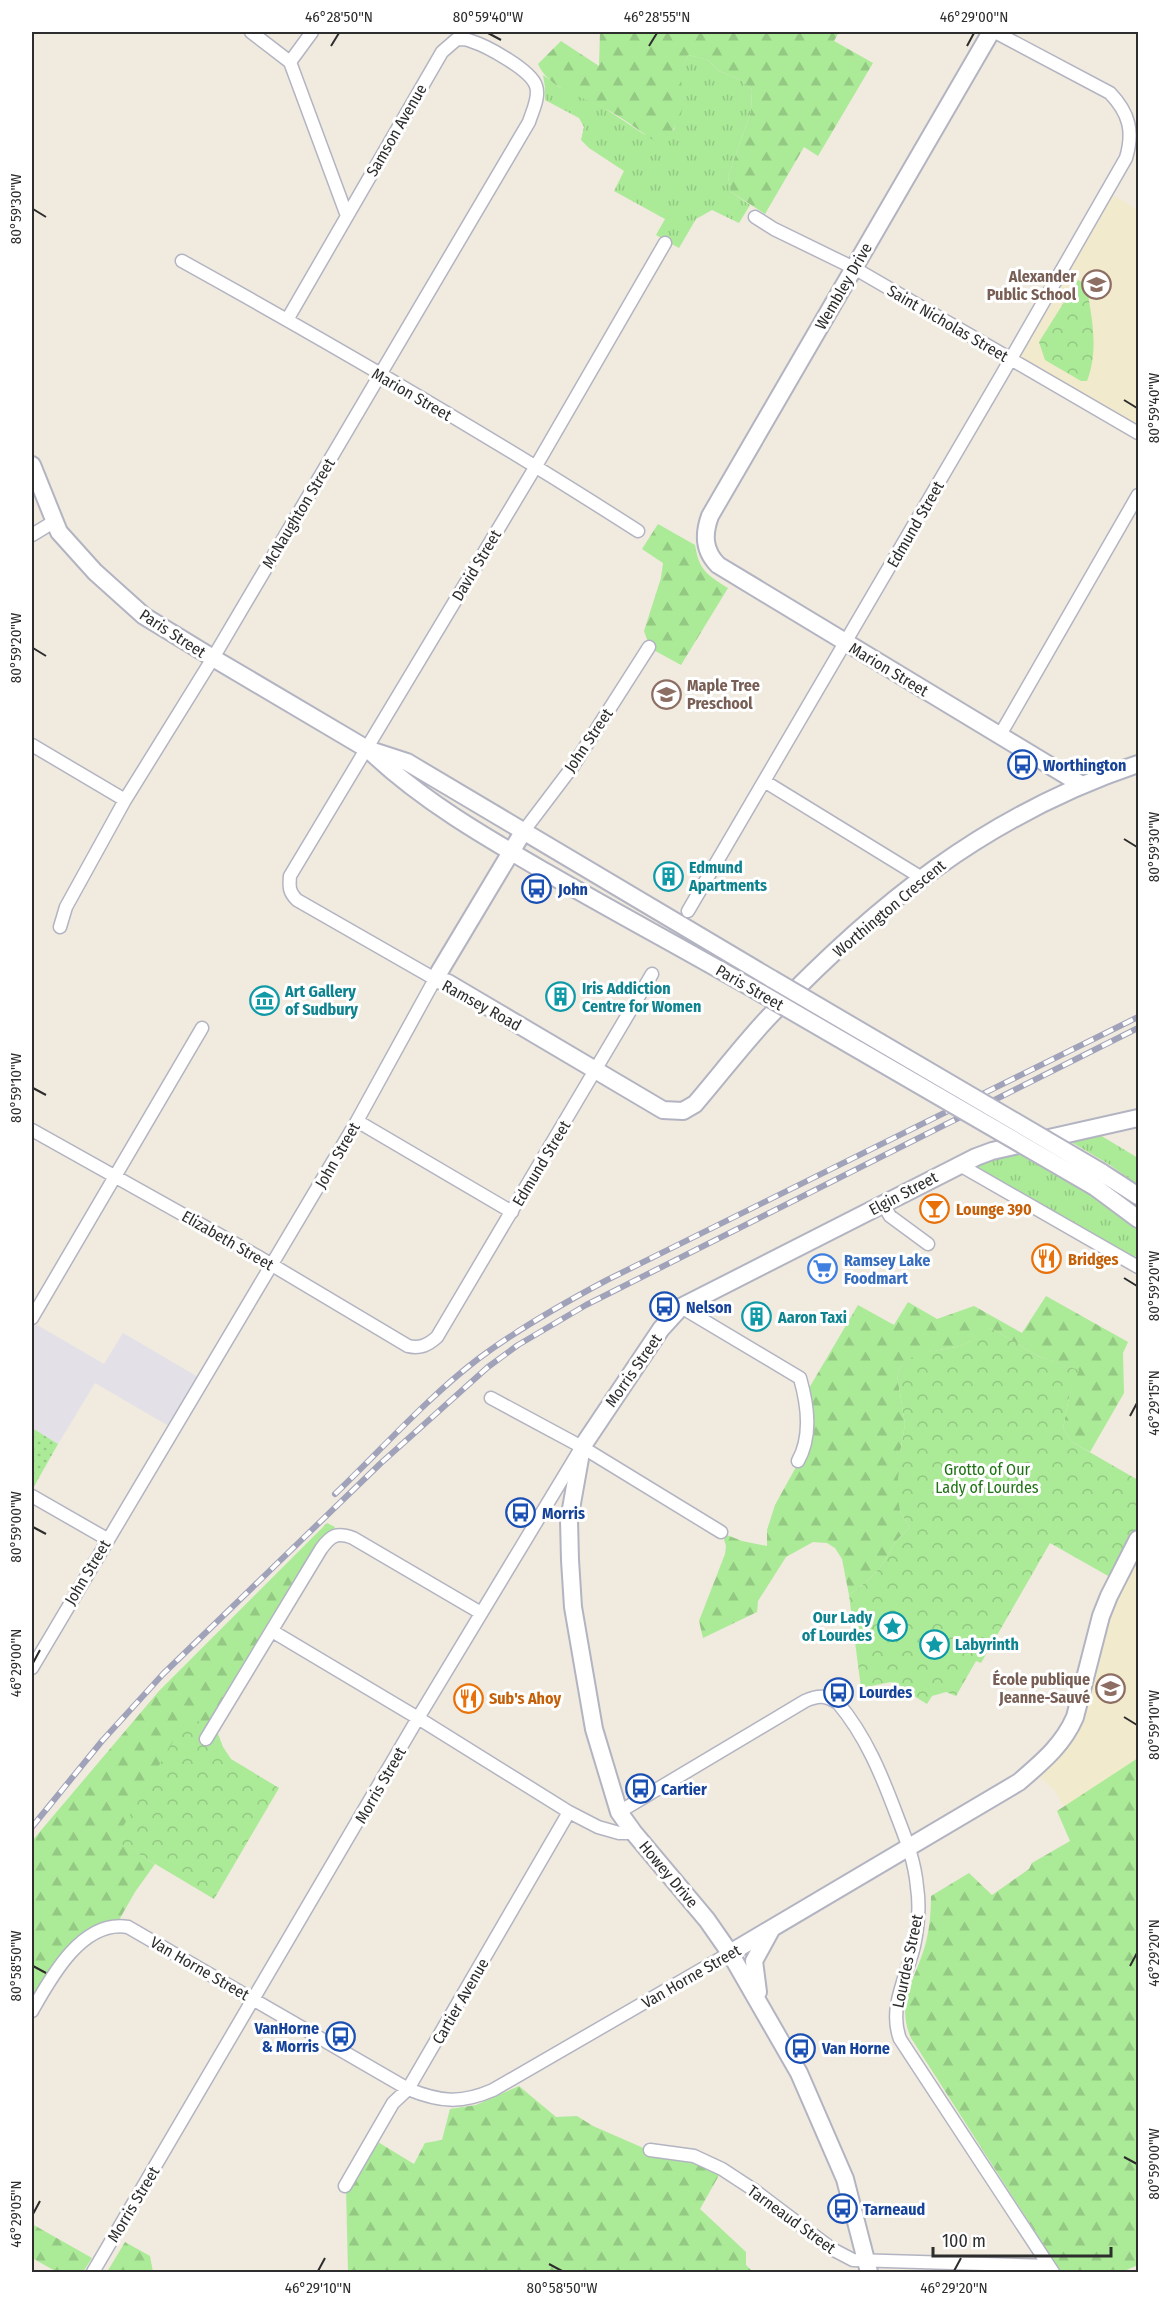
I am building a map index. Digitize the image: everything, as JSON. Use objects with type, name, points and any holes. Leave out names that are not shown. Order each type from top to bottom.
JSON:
[{"type":"street","points":[[251,32],[290,62],[347,216]]},
{"type":"street","points":[[290,62],[312,32]]},
{"type":"street","name":"Edmund Street","points":[[688,911],[846,643],[1126,158],[1131,131],[1122,106],[1110,93],[993,32]]},
{"type":"street","name":"Wembley Drive","points":[[706,545],[706,527],[710,516],[993,32]]},
{"type":"street","name":"Samson Avenue","points":[[287,320],[442,52],[457,39],[471,41],[515,64],[531,76],[537,87],[536,99]]},
{"type":"street","name":"McNaughton Street","points":[[60,927],[66,907],[124,800],[213,658],[529,122],[536,99]]},
{"type":"street","name":"Saint Nicholas Street","points":[[755,217],[774,229],[854,268],[1138,433]]},
{"type":"street","name":"David Street","points":[[289,886],[290,876],[536,466],[665,243]]},
{"type":"street","name":"Marion Street","points":[[182,261],[536,466],[639,531]]},
{"type":"street","name":"Paris Street","points":[[32,465],[60,532],[95,572],[144,616],[367,749],[407,762],[772,979],[1098,1179],[1138,1219]]},
{"type":"street","points":[[1000,735],[1138,495]]},
{"type":"street","points":[[32,535],[55,521]]},
{"type":"street","name":"Marion Street","points":[[706,545],[710,557],[718,565],[1082,785]]},
{"type":"street","name":"John Street","points":[[32,1668],[357,1121],[435,979],[523,832],[573,766],[649,647]]},
{"type":"street","points":[[32,744],[124,800]]},
{"type":"street","name":"Paris Street","points":[[367,749],[393,774],[433,803],[511,852],[764,995],[1098,1179],[1138,1196]]},
{"type":"street","name":"Worthington Crescent","points":[[682,1111],[695,1104],[765,1021],[811,974],[844,943],[922,878],[985,834],[1082,785],[1138,765]]},
{"type":"street","points":[[764,781],[922,878]]},
{"type":"street","name":"Ramsey Road","points":[[289,886],[291,894],[297,900],[435,979],[448,983],[663,1110],[682,1111]]},
{"type":"street","name":"Edmund Street","points":[[424,1346],[437,1337],[652,974]]},
{"type":"street","points":[[32,1318],[202,1028]]},
{"type":"street","name":"Elgin Street","points":[[681,1307],[958,1164],[992,1151],[1138,1118]]},
{"type":"street","points":[[357,1121],[512,1212]]},
{"type":"street","name":"Elizabeth Street","points":[[32,1130],[272,1265],[408,1346],[415,1348],[424,1346]]},
{"type":"street","points":[[958,1164],[1138,1267]]},
{"type":"street","points":[[883,1204],[890,1216],[928,1244]]},
{"type":"street","points":[[681,1307],[800,1378],[808,1429],[806,1446],[798,1461]]},
{"type":"street","name":"Morris Street","points":[[93,2272],[418,1718],[582,1447],[660,1329],[681,1307]]},
{"type":"street","points":[[491,1398],[582,1447],[721,1532]]},
{"type":"street","name":"Howey Drive","points":[[582,1447],[569,1520],[573,1607],[594,1729],[619,1812],[707,1920],[730,1953],[800,2073],[844,2179],[868,2267]]},
{"type":"street","points":[[32,1496],[108,1539]]},
{"type":"street","points":[[206,1739],[321,1549],[334,1535],[341,1534],[353,1538],[481,1613]]},
{"type":"street","name":"Van Horne Street","points":[[32,2011],[66,1957],[98,1932],[110,1928],[128,1927],[408,2089],[427,2097],[460,2101],[493,2090],[1020,1782],[1057,1748],[1070,1730],[1097,1630],[1109,1596],[1138,1539]]},
{"type":"street","points":[[272,1631],[569,1812],[598,1827],[619,1833],[634,1833]]},
{"type":"street","name":"Lourdes Street","points":[[619,1812],[805,1701],[818,1696],[831,1698],[846,1712],[872,1753],[909,1848],[917,1886],[919,1913],[914,1946],[899,1998],[896,2017],[897,2031],[920,2072],[1051,2270]]},
{"type":"street","name":"Cartier Avenue","points":[[345,2186],[393,2103],[408,2089],[569,1812]]},
{"type":"street","points":[[760,2008],[754,1961],[772,1929]]},
{"type":"street","name":"Tarneaud Street","points":[[650,2150],[688,2155],[708,2162],[754,2190],[837,2252],[868,2267],[1051,2270]]},
{"type":"shaded area","name":"Alexander Public School","points":[[1108,192],[1138,210],[1138,432],[1012,359]]},
{"type":"shaded area","points":[[32,1322],[104,1364],[123,1333],[203,1380],[174,1429],[95,1383],[58,1444],[32,1428]]},
{"type":"shaded area","name":"École publique Jeanne-Sauvé","points":[[1138,1541],[1138,1758],[1064,1807],[1055,1791],[1033,1771],[1053,1754],[1098,1631]]},
{"type":"green space","points":[[600,32],[839,32],[834,41],[873,63],[818,156],[804,147],[765,214],[731,192],[728,177],[751,111],[752,90],[741,80],[719,71],[708,60],[688,55],[681,73],[682,113],[673,130],[661,145],[610,111],[549,80],[538,64],[561,41],[599,66]]},
{"type":"green space","points":[[688,55],[708,60],[719,71],[741,80],[752,90],[751,111],[728,177],[731,192],[750,205],[739,223],[712,210],[696,219],[679,248],[656,235],[665,219],[614,191],[624,171],[589,148],[581,140],[584,127],[579,118],[545,100],[543,75],[559,87],[603,107],[645,135],[674,130],[683,102],[679,74]]},
{"type":"green space","points":[[1078,280],[1086,284],[1093,333],[1093,357],[1087,381],[1081,381],[1045,360],[1039,342]]},
{"type":"green space","points":[[658,524],[695,545],[705,571],[728,588],[681,665],[650,648],[644,631],[661,578],[663,563],[642,549]]},
{"type":"green space","points":[[1090,1129],[1138,1158],[1138,1185],[1110,1165],[1061,1136]]},
{"type":"green space","points":[[1019,1152],[1099,1198],[1138,1227],[1138,1266],[1081,1233],[958,1171],[990,1158]]},
{"type":"green space","points":[[1046,1296],[1128,1342],[1123,1353],[1124,1393],[1090,1452],[1072,1442],[1063,1429],[1069,1397],[1078,1370],[1038,1356],[991,1328],[963,1345],[916,1356],[908,1360],[897,1375],[905,1424],[900,1453],[900,1511],[910,1528],[897,1540],[876,1572],[849,1595],[842,1559],[835,1548],[827,1543],[813,1542],[786,1557],[758,1601],[757,1612],[703,1638],[699,1621],[725,1554],[726,1546],[722,1533],[742,1541],[767,1546],[767,1530],[775,1505],[807,1447],[805,1395],[858,1305],[894,1325],[908,1302],[937,1319],[974,1306],[1022,1333]]},
{"type":"green space","name":"Grotto of Our Lady of Lourdes","points":[[991,1328],[1038,1356],[1079,1370],[1069,1397],[1063,1429],[1072,1442],[1138,1480],[1138,1540],[1117,1581],[1050,1543],[981,1663],[976,1661],[956,1696],[946,1692],[932,1696],[927,1704],[891,1682],[861,1688],[849,1595],[876,1572],[897,1540],[910,1528],[900,1511],[897,1493],[905,1424],[897,1375],[902,1366],[916,1355],[963,1345]]},
{"type":"green space","points":[[32,1428],[58,1444],[32,1490]]},
{"type":"green space","points":[[327,1523],[335,1527],[215,1726],[116,1840],[155,1864],[135,1892],[115,1927],[76,1948],[32,2012],[32,1841],[159,1691]]},
{"type":"green space","points":[[187,1718],[215,1726],[223,1747],[231,1759],[279,1788],[214,1899],[115,1840]]},
{"type":"green space","points":[[1138,1758],[1138,2265],[1122,2272],[1061,2272],[911,2038],[906,2024],[906,1999],[927,1938],[931,1896],[969,1873],[992,1895],[1029,1869],[1032,1863],[1070,1841],[1057,1811]]},
{"type":"green space","points":[[519,2086],[556,2117],[577,2116],[593,2126],[648,2150],[682,2154],[722,2170],[700,2209],[746,2252],[746,2265],[753,2272],[348,2272],[346,2187],[373,2139],[414,2164],[425,2143],[442,2140],[450,2109],[476,2105]]},
{"type":"green space","points":[[32,2224],[92,2258],[83,2272],[57,2272],[32,2258]]},
{"type":"green space","points":[[125,2242],[150,2256],[153,2272],[107,2272]]},
{"type":"railway","points":[[335,1494],[422,1407],[459,1374],[493,1348],[541,1317],[607,1280],[1138,1017]]},
{"type":"railway","points":[[32,1827],[102,1741],[163,1674],[381,1463],[488,1367],[518,1345],[586,1305],[1138,1028]]},
{"type":"place","name":"Alexander Public School","points":[[1097,285]]},
{"type":"place","name":"Maple Tree Preschool","points":[[666,694]]},
{"type":"place","name":"Worthington","points":[[1022,765]]},
{"type":"place","name":"Edmund Apartments","points":[[668,876]]},
{"type":"place","name":"John","points":[[537,889]]},
{"type":"place","name":"Iris Addiction Centre for Women","points":[[561,997]]},
{"type":"place","name":"Art Gallery of Sudbury","points":[[264,1000]]},
{"type":"place","name":"Lounge 390","points":[[935,1209]]},
{"type":"place","name":"Bridges","points":[[1047,1259]]},
{"type":"place","name":"Ramsey Lake Foodmart","points":[[823,1269]]},
{"type":"place","name":"Nelson","points":[[665,1307]]},
{"type":"place","name":"Aaron Taxi","points":[[757,1317]]},
{"type":"place","name":"Morris","points":[[521,1513]]},
{"type":"place","name":"Our Lady of Lourdes","points":[[893,1626]]},
{"type":"place","name":"Labyrinth","points":[[934,1644]]},
{"type":"place","name":"École publique Jeanne-Sauvé","points":[[1111,1688]]},
{"type":"place","name":"Lourdes","points":[[838,1692]]},
{"type":"place","name":"Sub's Ahoy","points":[[468,1698]]},
{"type":"place","name":"Cartier","points":[[640,1789]]},
{"type":"place","name":"VanHorne & Morris","points":[[340,2037]]},
{"type":"place","name":"Van Horne","points":[[801,2048]]},
{"type":"place","name":"Tarneaud","points":[[842,2209]]}]
